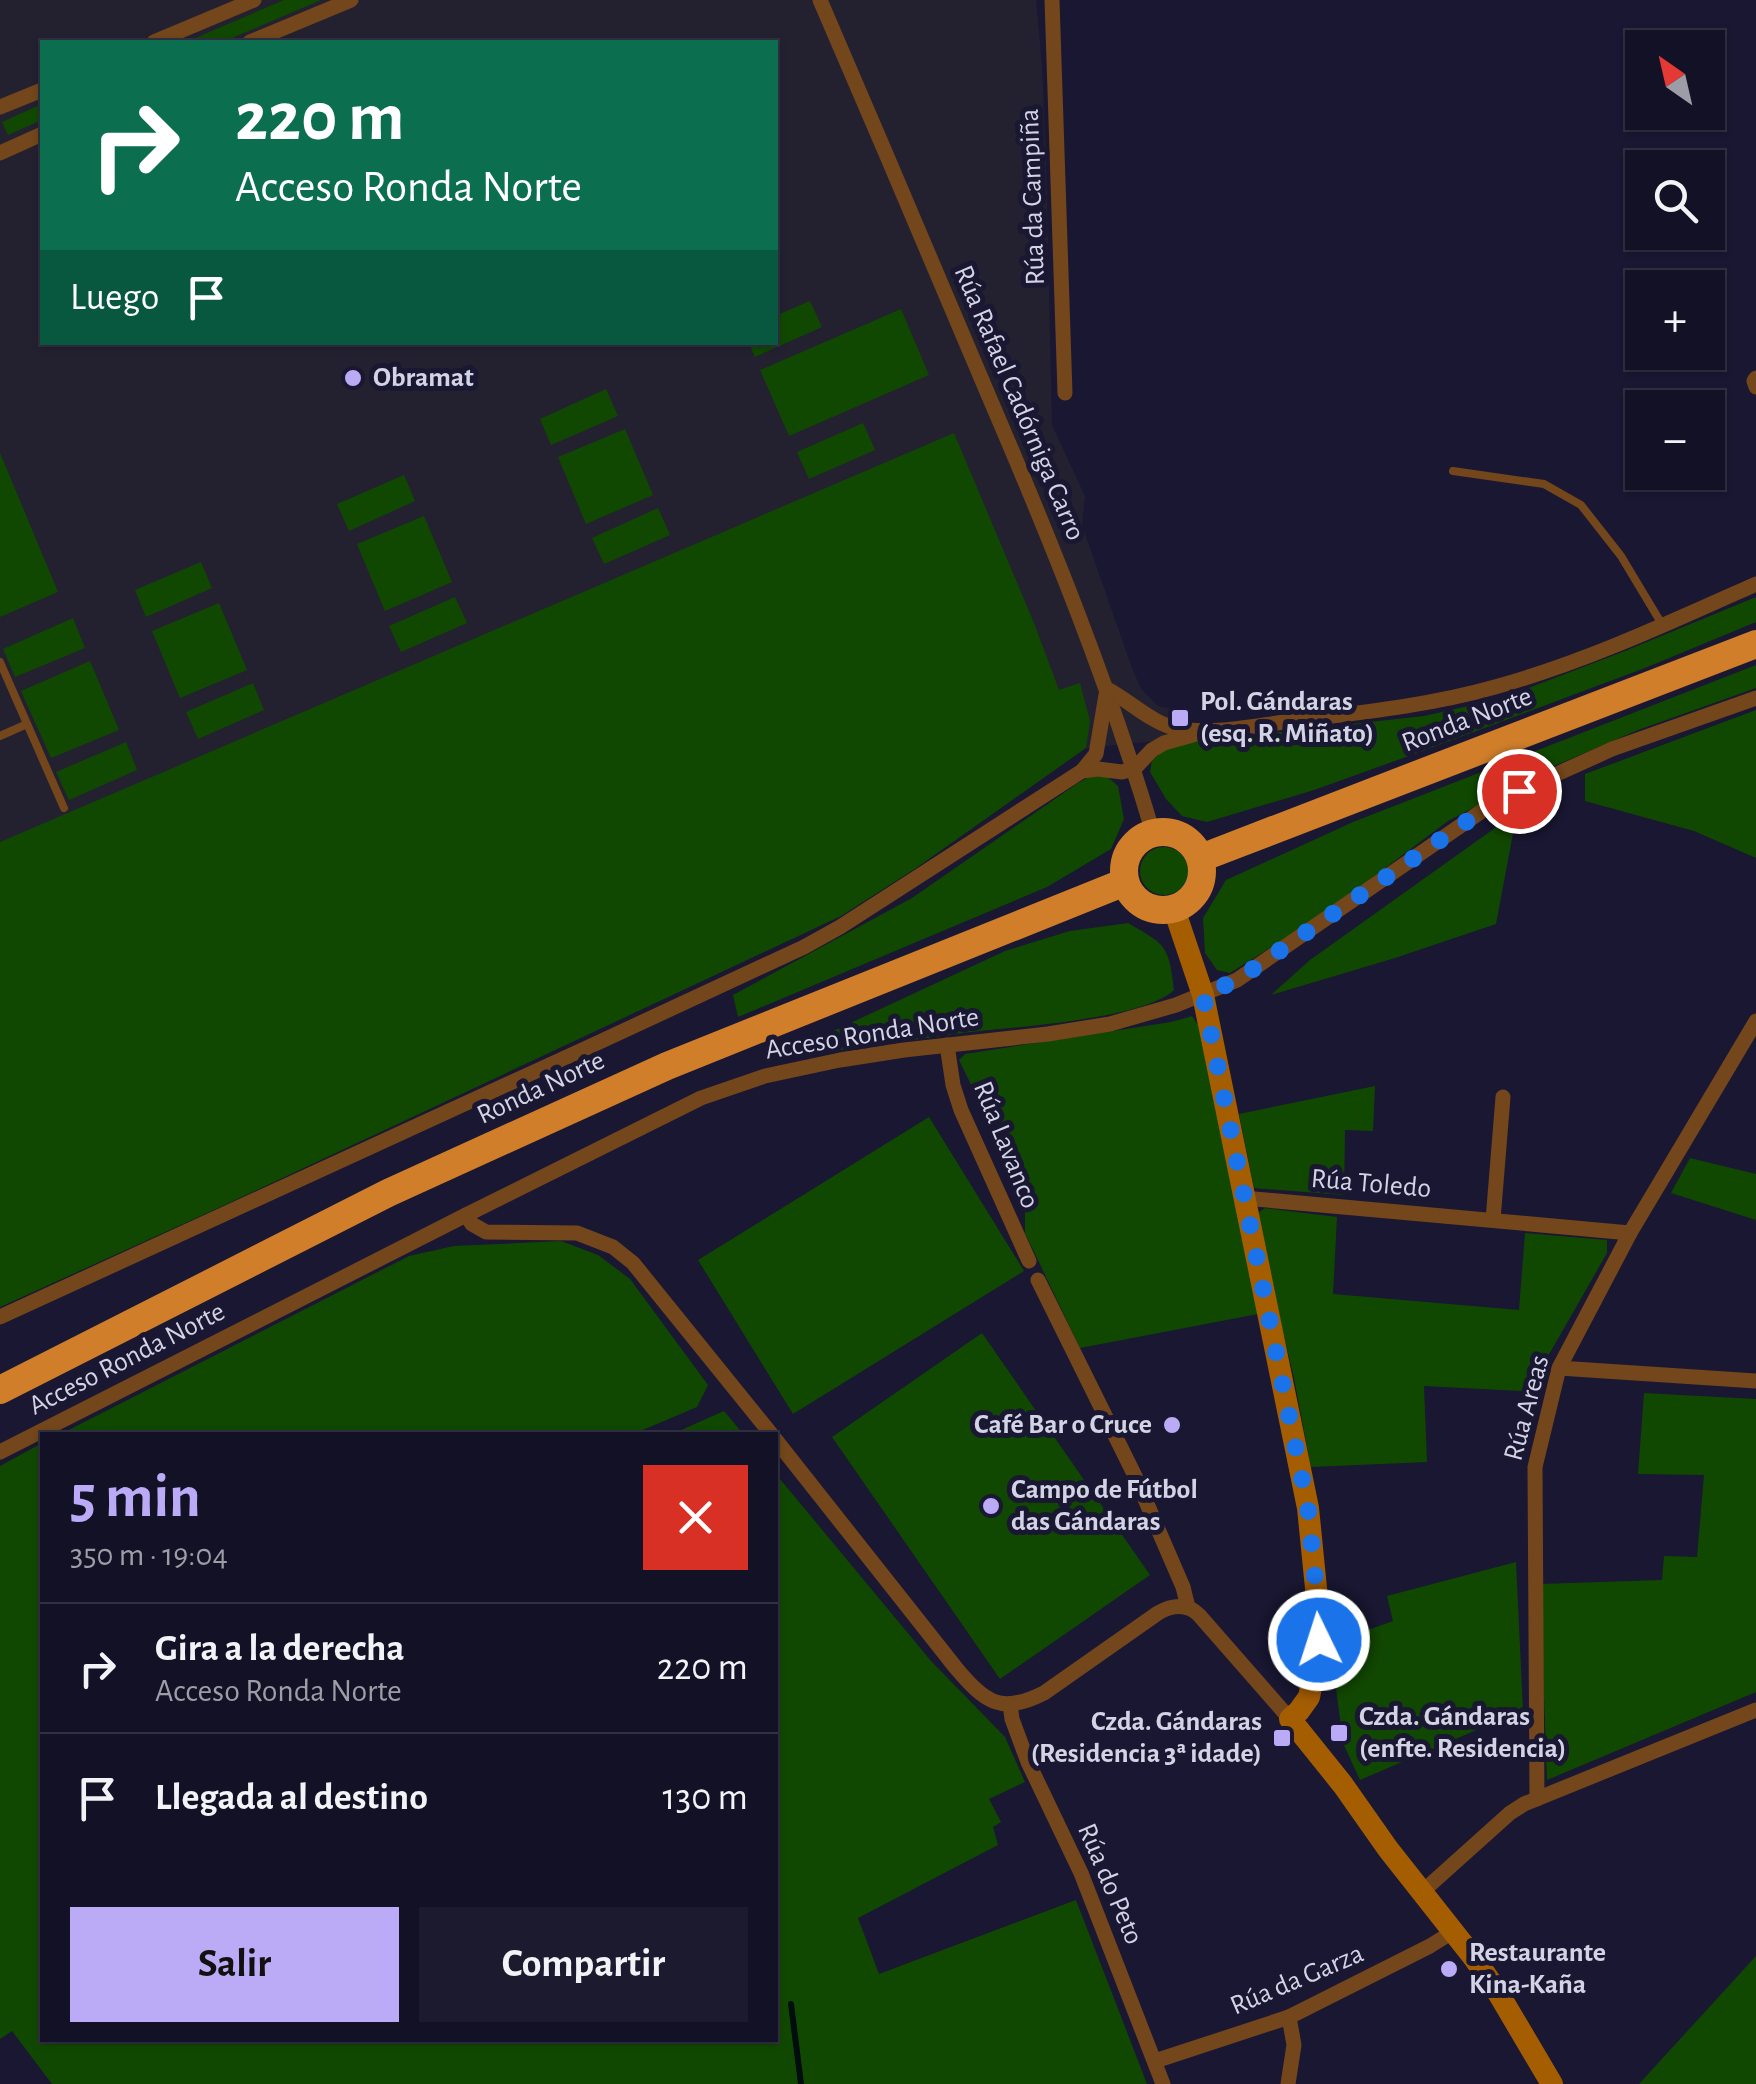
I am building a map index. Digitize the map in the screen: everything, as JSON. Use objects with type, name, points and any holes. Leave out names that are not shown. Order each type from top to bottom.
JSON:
[{"type":"highway","name":"Ronda Norte","points":[[1201,858],[1756,644]]},
{"type":"highway","points":[[1165,831],[1187,839],[1201,858],[1201,884],[1186,904],[1174,909],[1150,908],[1139,902],[1125,882],[1126,858],[1132,846],[1153,833],[1165,831]]},
{"type":"highway","name":"Ronda Norte","points":[[0,1390],[388,1193],[668,1066],[1125,882]]},
{"type":"main road","points":[[1174,909],[1203,995],[1308,1508],[1319,1640],[1313,1684],[1305,1704],[1290,1719],[1454,1931],[1497,1991],[1552,2084]]},
{"type":"street","points":[[159,40],[254,0]]},
{"type":"street","points":[[255,40],[351,0]]},
{"type":"street","name":"Rúa Rafael Cadórniga Carro","points":[[820,0],[1037,507],[1107,688],[1153,833]]},
{"type":"street","name":"Rúa da Campiña","points":[[1052,0],[1066,393]]},
{"type":"street","points":[[0,108],[40,91]]},
{"type":"street","points":[[0,153],[40,135]]},
{"type":"street","points":[[1756,378],[1756,387]]},
{"type":"street","points":[[1082,771],[1134,769],[1164,743],[1212,730],[1399,707],[1494,687],[1567,664],[1756,584]]},
{"type":"street","points":[[0,1317],[804,947],[1082,771],[1096,754],[1107,688],[1139,711],[1176,728],[1212,730]]},
{"type":"street","name":"Acceso Ronda Norte","points":[[0,1452],[701,1098],[802,1068],[904,1050],[1110,1024],[1203,995],[1237,980],[1495,802],[1612,749],[1756,698]]},
{"type":"street","name":"Rúa Areas","points":[[1537,1798],[1534,1467],[1559,1368],[1630,1232],[1756,1020]]},
{"type":"street","name":"Rúa Lavanco","points":[[947,1045],[961,1110],[1028,1261]]},
{"type":"street","points":[[1493,1220],[1504,1097]]},
{"type":"street","name":"Rúa Toledo","points":[[1244,1198],[1630,1232]]},
{"type":"street","points":[[466,1215],[486,1232],[577,1233],[613,1246],[633,1263],[769,1432]]},
{"type":"street","points":[[1038,1280],[1135,1476],[1191,1609],[1290,1719]]},
{"type":"street","points":[[1559,1368],[1756,1381]]},
{"type":"street","points":[[778,1443],[971,1686],[994,1702],[1020,1704],[1044,1693],[1165,1609],[1191,1609]]},
{"type":"street","name":"Rúa do Peto","points":[[1010,1704],[1028,1762],[1081,1873],[1162,2084]]},
{"type":"street","points":[[1422,1892],[1510,1813],[1537,1798],[1756,1710]]},
{"type":"street","name":"Rúa da Garza","points":[[1155,2061],[1290,2016],[1454,1931]]},
{"type":"street","points":[[1288,2084],[1294,2046],[1290,2016]]},
{"type":"lane","points":[[1454,471],[1544,484],[1581,505],[1621,556],[1663,626]]},
{"type":"lane","points":[[0,662],[64,808]]},
{"type":"lane","points":[[0,736],[27,724]]},
{"type":"shaded area","points":[[0,0],[1036,0],[1046,160],[1052,425],[1085,496],[1082,525],[1133,671],[1142,690],[1158,706],[1191,712],[1193,731],[1158,741],[1085,748],[841,916],[0,1307]]},
{"type":"green space","points":[[284,0],[321,0],[228,40],[191,40]]},
{"type":"green space","points":[[40,105],[40,121],[8,135],[2,122]]},
{"type":"green space","points":[[810,301],[822,327],[755,357],[750,345],[778,345],[778,315]]},
{"type":"green space","points":[[901,309],[929,375],[789,436],[760,370]]},
{"type":"green space","points":[[606,389],[618,416],[551,445],[540,419]]},
{"type":"green space","points":[[863,423],[875,450],[809,479],[797,452]]},
{"type":"green space","points":[[625,429],[653,495],[586,524],[558,457]]},
{"type":"green space","points":[[954,433],[1059,690],[1080,683],[1090,721],[1086,748],[841,916],[0,1307],[0,842]]},
{"type":"green space","points":[[0,453],[58,592],[0,617]]},
{"type":"green space","points":[[404,475],[415,501],[349,531],[337,504]]},
{"type":"green space","points":[[658,508],[670,535],[604,564],[592,538]]},
{"type":"green space","points":[[424,516],[452,582],[385,611],[357,544]]},
{"type":"green space","points":[[201,562],[212,588],[146,617],[135,590]]},
{"type":"green space","points":[[455,597],[467,623],[401,652],[389,626]]},
{"type":"green space","points":[[1756,597],[1756,622],[1645,668],[1314,790],[1207,822],[1182,816],[1150,772],[1152,761],[1170,744],[1424,716],[1500,699]]},
{"type":"green space","points":[[219,603],[247,670],[180,698],[152,631]]},
{"type":"green space","points":[[73,618],[85,648],[15,677],[3,649]]},
{"type":"green space","points":[[90,661],[119,730],[51,758],[21,691]]},
{"type":"green space","points":[[1756,665],[1756,688],[1638,730],[1540,772],[1448,821],[1325,913],[1230,973],[1217,970],[1205,953],[1203,918],[1226,880],[1353,822]]},
{"type":"green space","points":[[253,683],[264,710],[198,739],[186,712]]},
{"type":"green space","points":[[1756,710],[1756,858],[1694,831],[1585,801],[1585,774]]},
{"type":"green space","points":[[126,742],[137,770],[69,800],[56,772]]},
{"type":"green space","points":[[1103,773],[1118,786],[1124,819],[1111,849],[1047,887],[738,1017],[733,995],[912,898],[1078,783]]},
{"type":"green space","points":[[1509,818],[1514,828],[1496,924],[1271,995],[1310,960]]},
{"type":"green space","points":[[1164,847],[1181,854],[1188,871],[1181,888],[1164,895],[1147,888],[1140,871],[1147,854]]},
{"type":"green space","points":[[1128,923],[1163,948],[1174,990],[1135,1009],[825,1052],[816,1039],[1005,951],[1070,931]]},
{"type":"green space","points":[[1192,1016],[1198,1025],[1258,1314],[1080,1348],[1025,1233],[1025,1195],[959,1060],[965,1054]]},
{"type":"green space","points":[[1375,1086],[1373,1131],[1345,1130],[1344,1195],[1254,1188],[1239,1114]]},
{"type":"green space","points":[[929,1117],[1024,1271],[793,1414],[698,1260]]},
{"type":"green space","points":[[1690,1158],[1756,1174],[1756,1220],[1671,1193]]},
{"type":"green space","points":[[1265,1208],[1337,1217],[1333,1294],[1519,1310],[1525,1233],[1607,1240],[1607,1253],[1547,1358],[1540,1392],[1424,1386],[1427,1462],[1311,1467],[1255,1215]]},
{"type":"green space","points":[[561,1241],[598,1255],[630,1279],[708,1385],[697,1407],[638,1432],[65,1432],[409,1256],[454,1246]]},
{"type":"green space","name":"Campo de Fútbol das Gándaras","points":[[982,1333],[1150,1575],[1000,1679],[832,1437]]},
{"type":"green space","points":[[1644,1393],[1756,1399],[1756,1692],[1547,1780],[1540,1584],[1662,1580],[1664,1556],[1697,1557],[1704,1475],[1638,1474]]},
{"type":"green space","points":[[724,1411],[742,1432],[677,1432]]},
{"type":"green space","points":[[40,1444],[40,2042],[778,2042],[778,1477],[931,1661],[1005,1737],[1025,1782],[989,1799],[1001,1822],[993,1827],[998,1845],[858,1918],[879,1974],[1076,1900],[1147,2084],[52,2084],[12,2031],[0,2039],[0,1466]]},
{"type":"green space","points":[[1516,1562],[1523,1710],[1360,1780],[1343,1743],[1332,1657],[1366,1647],[1365,1631],[1393,1621],[1387,1596]]},
{"type":"green space","points":[[1756,1956],[1756,2084],[1639,2084]]},
{"type":"waterway","points":[[791,2004],[801,2084]]},
{"type":"place","name":"Obramat","points":[[353,378]]},
{"type":"place","name":"Pol. Gándaras (esq. R. Miñato)","points":[[1180,718]]},
{"type":"place","name":"Café Bar o Cruce","points":[[1172,1425]]},
{"type":"place","name":"Campo de Fútbol das Gándaras","points":[[991,1506]]},
{"type":"place","name":"Czda. Gándaras (enfte. Residencia)","points":[[1339,1733]]},
{"type":"place","name":"Czda. Gándaras (Residencia 3ª idade)","points":[[1282,1738]]},
{"type":"place","name":"Restaurante Kina-Kaña","points":[[1449,1969]]},
{"type":"route","points":[[1319,1640],[1308,1508],[1203,995],[1237,980],[1495,802],[1519,791]]}]
